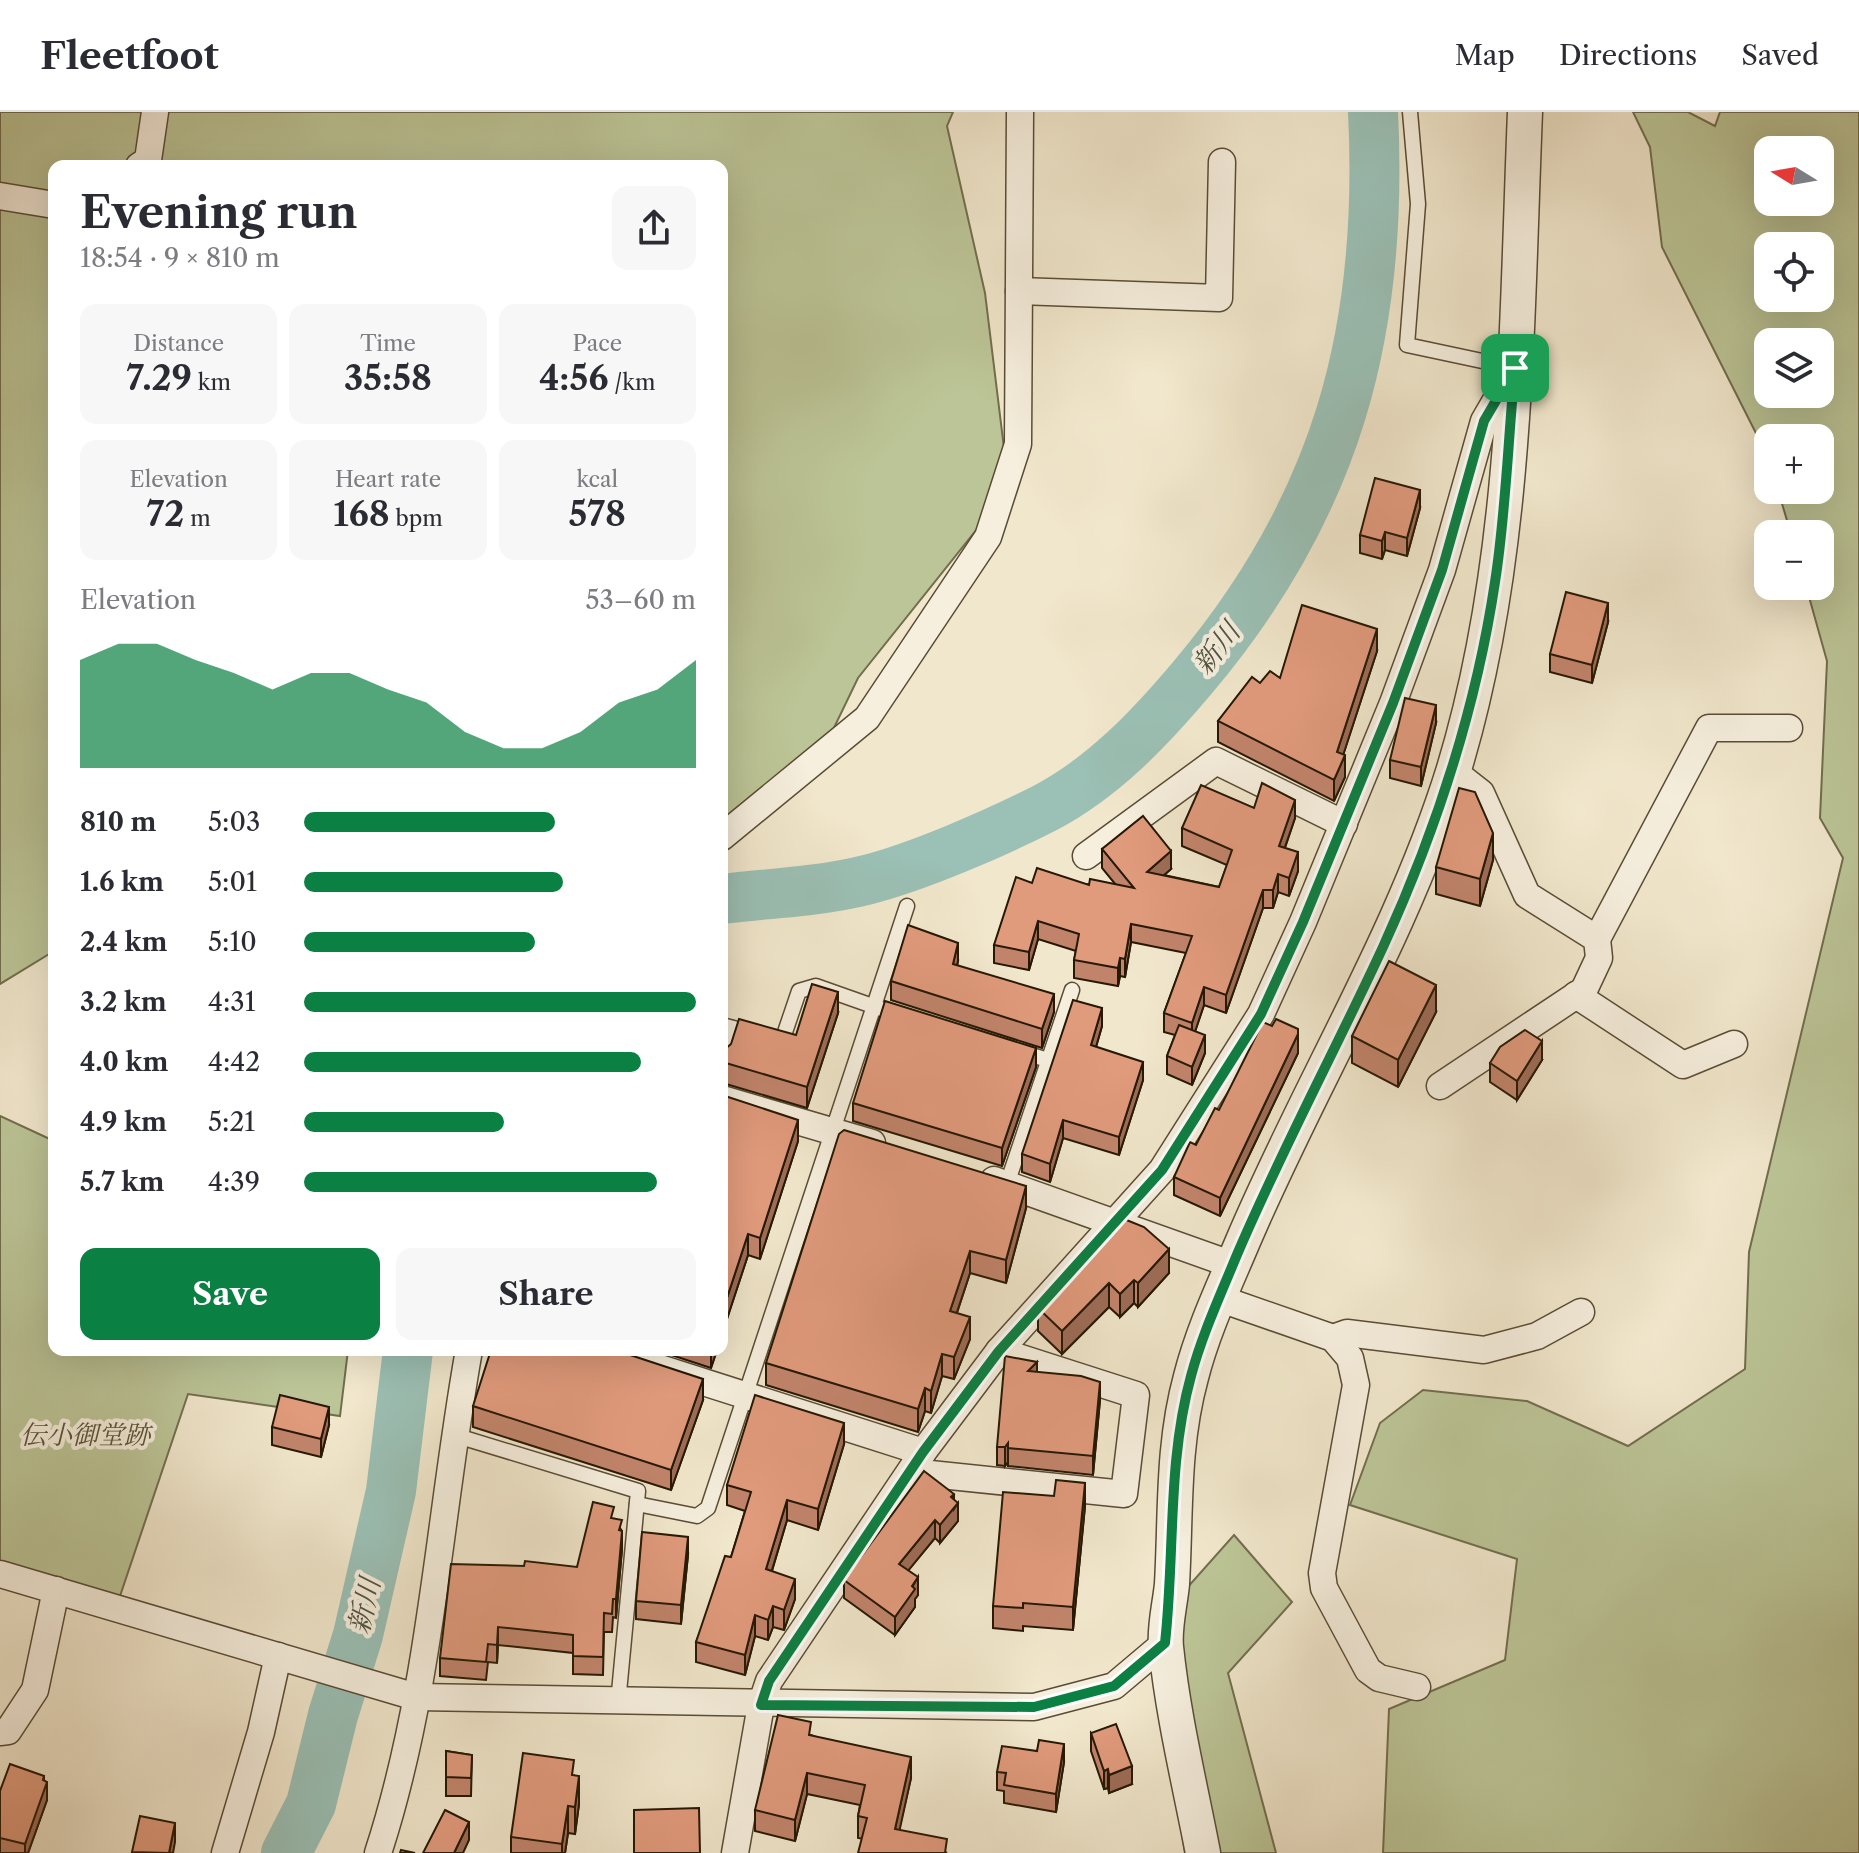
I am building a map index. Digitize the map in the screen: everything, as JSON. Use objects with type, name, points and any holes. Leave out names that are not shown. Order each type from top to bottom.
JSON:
[{"type":"street","points":[[148,160],[155,112]]},
{"type":"street","points":[[728,832],[867,718],[988,537],[1018,444],[1020,112]]},
{"type":"street","points":[[1203,1853],[1165,1643],[1172,1584],[1174,1460],[1191,1374],[1218,1298],[1384,945],[1453,771],[1478,676],[1496,580],[1515,368],[1525,112]]},
{"type":"street","points":[[1019,291],[1219,298],[1222,162]]},
{"type":"street","points":[[0,196],[48,204]]},
{"type":"street","points":[[735,1853],[761,1705],[769,1681],[917,1462],[999,1351],[1162,1170],[1261,1014],[1344,824],[1442,570],[1484,421],[1515,368]]},
{"type":"street","points":[[1440,1086],[1584,990],[1599,958],[1597,939],[1709,728],[1789,728]]},
{"type":"street","points":[[1086,856],[1216,761],[1344,824]]},
{"type":"street","points":[[1453,771],[1481,793],[1527,895],[1597,939]]},
{"type":"street","points":[[1576,995],[1683,1065],[1734,1044]]},
{"type":"street","points":[[728,1101],[890,1148]]},
{"type":"street","points":[[963,1170],[1118,1221],[1233,1265]]},
{"type":"street","points":[[1218,1298],[1333,1338],[1350,1358],[1356,1385],[1322,1573],[1324,1588],[1368,1670],[1379,1678],[1417,1687]]},
{"type":"street","points":[[1333,1338],[1347,1333],[1484,1350],[1537,1336],[1581,1312]]},
{"type":"street","points":[[622,1356],[745,1395],[917,1462],[1124,1494],[1136,1395],[999,1351]]},
{"type":"street","points":[[378,1853],[399,1789],[416,1697],[468,1356]]},
{"type":"street","points":[[0,1574],[416,1697],[618,1703],[1034,1707],[1114,1686],[1165,1643]]},
{"type":"street","points":[[0,1732],[8,1731],[15,1723],[35,1690],[56,1590]]},
{"type":"street","points":[[225,1853],[285,1658]]},
{"type":"lane","points":[[1410,112],[1418,204],[1407,345],[1515,368]]},
{"type":"lane","points":[[637,1504],[697,1516],[708,1508],[907,906]]},
{"type":"lane","points":[[728,1026],[782,1041],[799,991],[816,986],[903,1016]]},
{"type":"lane","points":[[1007,1184],[1072,990]]},
{"type":"lane","points":[[1004,1047],[1048,1060]]},
{"type":"lane","points":[[454,1435],[638,1491],[618,1703]]},
{"type":"green space","points":[[0,112],[953,112],[947,126],[985,293],[1009,489],[858,678],[816,765],[728,820],[728,160],[48,160],[48,955],[0,984]]},
{"type":"green space","points":[[1633,112],[1688,112],[1715,126],[1720,112],[1859,112],[1859,1853],[1383,1853],[1389,1709],[1505,1660],[1517,1559],[1350,1505],[1380,1423],[1423,1390],[1527,1401],[1628,1446],[1745,1369],[1749,1252],[1843,858],[1820,818],[1827,661],[1810,600],[1834,600],[1834,520],[1787,520],[1782,504],[1834,504],[1834,424],[1754,424],[1754,429],[1662,247],[1650,147]]},
{"type":"green space","name":"伝小御堂跡","points":[[0,1116],[48,1138],[48,1356],[347,1356],[340,1416],[188,1394],[119,1599],[0,1563]]},
{"type":"green space","points":[[1234,1535],[1292,1602],[1228,1673],[1276,1853],[1185,1853],[1160,1694],[1186,1589]]},
{"type":"building","points":[[1375,478],[1420,490],[1407,538],[1385,532],[1382,541],[1360,535]]},
{"type":"building","points":[[1566,592],[1608,603],[1592,665],[1550,654]]},
{"type":"building","points":[[1302,605],[1377,629],[1337,752],[1345,755],[1334,780],[1218,721],[1252,677],[1260,683],[1270,671],[1280,678]]},
{"type":"building","points":[[1405,698],[1436,705],[1421,767],[1390,760]]},
{"type":"building","points":[[1262,783],[1295,800],[1279,846],[1298,852],[1289,878],[1278,874],[1273,890],[1263,890],[1226,995],[1204,987],[1192,1023],[1164,1013],[1192,936],[1131,924],[1125,959],[1120,958],[1118,968],[1074,960],[1079,934],[1038,921],[1029,952],[994,945],[1016,877],[1032,883],[1037,868],[1089,885],[1090,879],[1134,888],[1102,849],[1143,816],[1171,851],[1147,872],[1219,887],[1232,850],[1182,828],[1201,785],[1254,808]]},
{"type":"building","points":[[1459,788],[1475,792],[1493,833],[1480,879],[1436,867]]},
{"type":"building","points":[[908,925],[958,943],[953,964],[1054,994],[1042,1029],[891,981]]},
{"type":"building","points":[[1389,961],[1436,985],[1398,1060],[1352,1036]]},
{"type":"building","points":[[812,984],[838,992],[807,1087],[728,1064],[728,1047],[739,1019],[796,1035]]},
{"type":"building","points":[[1073,1000],[1102,1008],[1091,1045],[1143,1062],[1119,1137],[1063,1120],[1050,1164],[1022,1154]]},
{"type":"building","points":[[885,1001],[1036,1048],[1002,1148],[853,1103]]},
{"type":"building","points":[[1276,1019],[1298,1029],[1298,1034],[1220,1198],[1174,1177],[1190,1142],[1196,1145],[1215,1108],[1219,1110],[1263,1022],[1272,1026]]},
{"type":"building","points":[[1179,1025],[1205,1035],[1192,1067],[1167,1056]]},
{"type":"building","points":[[1525,1030],[1542,1041],[1517,1081],[1490,1063],[1500,1047]]},
{"type":"building","points":[[728,1097],[798,1120],[760,1238],[748,1234],[728,1295]]},
{"type":"building","points":[[844,1130],[1026,1186],[1006,1260],[970,1251],[950,1311],[970,1317],[954,1357],[942,1354],[931,1391],[925,1388],[918,1409],[766,1363],[839,1134]]},
{"type":"building","points":[[1124,1219],[1144,1227],[1169,1249],[1138,1283],[1134,1280],[1120,1294],[1109,1283],[1062,1331],[1038,1308]]},
{"type":"building","points":[[489,1356],[633,1356],[703,1379],[671,1470],[473,1406]]},
{"type":"building","points":[[1005,1356],[1037,1362],[1028,1371],[1081,1376],[1100,1382],[1093,1456],[1008,1448],[1008,1443],[1005,1447],[997,1447]]},
{"type":"building","points":[[280,1395],[329,1407],[321,1439],[272,1427]]},
{"type":"building","points":[[755,1395],[844,1423],[818,1509],[787,1500],[766,1569],[795,1579],[784,1610],[773,1606],[768,1620],[755,1615],[745,1655],[696,1642],[725,1556],[731,1557],[751,1492],[727,1485]]},
{"type":"building","points":[[924,1471],[954,1494],[951,1497],[958,1503],[940,1525],[935,1520],[899,1564],[918,1577],[912,1586],[915,1589],[895,1617],[844,1580]]},
{"type":"building","points":[[1056,1480],[1085,1483],[1073,1607],[1023,1603],[1023,1608],[993,1606],[1003,1492],[1054,1496]]},
{"type":"building","points":[[593,1502],[614,1507],[611,1518],[622,1520],[616,1599],[613,1599],[612,1614],[604,1613],[603,1657],[573,1656],[573,1635],[498,1627],[497,1645],[488,1644],[486,1662],[440,1658],[451,1564],[524,1566],[525,1561],[577,1567]]},
{"type":"building","points":[[642,1532],[688,1537],[681,1605],[636,1601]]},
{"type":"building","points":[[778,1715],[811,1722],[809,1735],[911,1757],[895,1829],[947,1839],[945,1853],[858,1853],[867,1818],[858,1816],[865,1785],[807,1773],[795,1820],[755,1810]]},
{"type":"building","points":[[1116,1724],[1132,1766],[1109,1775],[1108,1769],[1104,1771],[1091,1733]]},
{"type":"building","points":[[1039,1740],[1064,1744],[1056,1794],[1004,1785],[1006,1773],[997,1772],[1002,1746],[1037,1751]]},
{"type":"building","points":[[446,1751],[472,1755],[471,1778],[446,1777]]},
{"type":"building","points":[[523,1753],[574,1760],[572,1775],[579,1776],[575,1807],[568,1806],[562,1844],[511,1837]]},
{"type":"building","points":[[10,1764],[44,1776],[43,1780],[47,1782],[25,1844],[0,1838],[0,1791]]},
{"type":"building","points":[[699,1808],[700,1853],[634,1853],[634,1810]]},
{"type":"building","points":[[445,1810],[469,1822],[454,1853],[423,1853]]},
{"type":"building","points":[[140,1816],[175,1823],[169,1853],[132,1852]]},
{"type":"waterway","name":"新川","points":[[728,898],[812,890],[866,880],[933,858],[1004,828],[1067,796],[1107,766],[1193,677],[1243,613],[1283,548],[1316,481],[1341,413],[1359,342],[1370,269],[1374,192],[1373,112]]},
{"type":"waterway","name":"新川","points":[[286,1853],[311,1804],[333,1715],[358,1635],[391,1491],[407,1356]]},
{"type":"route","points":[[1515,368],[1496,580],[1478,676],[1453,771],[1384,945],[1259,1202],[1218,1298],[1191,1374],[1174,1460],[1172,1584],[1165,1643],[1114,1686],[1034,1707],[761,1705],[769,1681],[923,1452],[999,1351],[1162,1170],[1217,1088],[1261,1014],[1303,922],[1393,703],[1442,570],[1484,421],[1515,368]]}]
